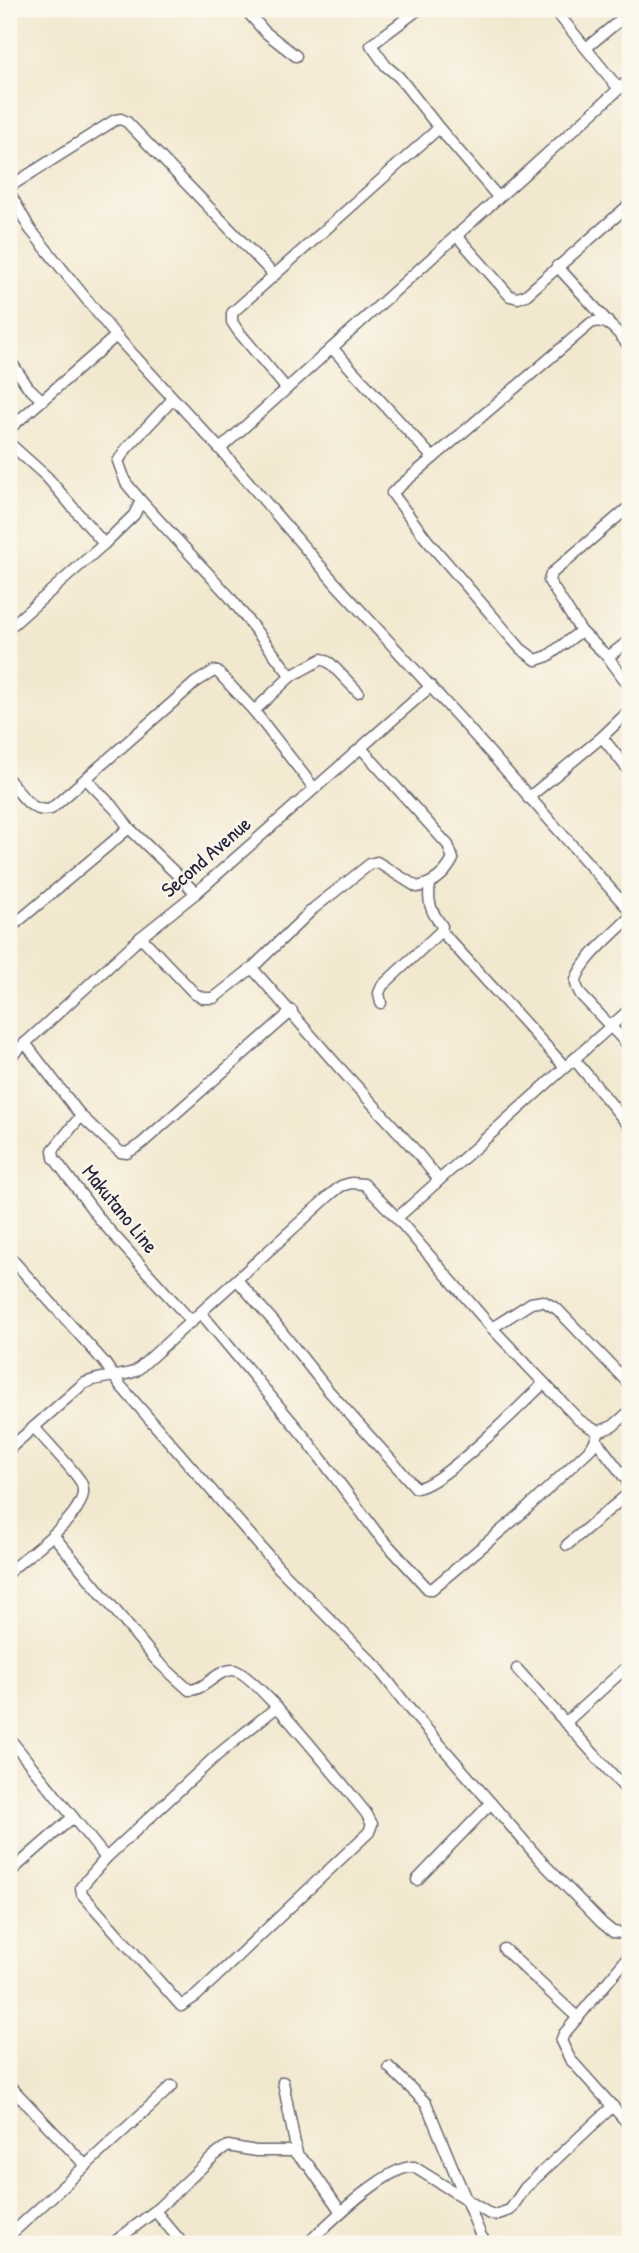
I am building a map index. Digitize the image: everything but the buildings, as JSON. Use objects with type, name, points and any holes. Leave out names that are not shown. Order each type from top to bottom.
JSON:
[{"type":"street","points":[[245,9],[265,32],[296,56]]},
{"type":"street","points":[[419,9],[371,45],[498,197]]},
{"type":"street","points":[[554,9],[619,89]]},
{"type":"street","points":[[586,47],[630,12]]},
{"type":"street","points":[[219,449],[630,79]]},
{"type":"street","points":[[274,275],[127,122],[121,119],[115,120],[9,190],[30,229],[116,336],[630,911]]},
{"type":"street","points":[[286,388],[232,322],[232,313],[439,128]]},
{"type":"street","points":[[456,235],[510,296],[518,298],[526,295],[630,204]]},
{"type":"street","points":[[557,266],[630,347]]},
{"type":"street","points":[[581,631],[541,659],[536,660],[529,655],[427,540],[392,493],[591,323],[599,320],[608,323]]},
{"type":"street","points":[[9,429],[116,336]]},
{"type":"street","points":[[331,348],[433,458]]},
{"type":"street","points":[[9,359],[28,387],[42,400]]},
{"type":"street","points":[[173,399],[127,447],[118,461],[126,483],[229,596],[291,676]]},
{"type":"street","points":[[9,443],[47,477],[104,544]]},
{"type":"street","points":[[9,628],[104,544],[134,515],[141,501]]},
{"type":"street","points":[[630,506],[551,573],[549,580],[581,631],[608,657],[630,687]]},
{"type":"street","points":[[608,657],[630,640]]},
{"type":"street","points":[[254,711],[291,676],[316,661],[326,660],[358,692]]},
{"type":"street","points":[[9,780],[33,808],[42,811],[51,809],[210,672],[218,672],[254,711],[314,788]]},
{"type":"street","name":"Second Avenue","points":[[9,1058],[141,937],[196,893],[430,686]]},
{"type":"street","points":[[528,798],[602,737],[630,710]]},
{"type":"street","points":[[602,737],[630,772]]},
{"type":"street","points":[[141,937],[195,994],[203,998],[214,998],[252,968],[314,908],[370,864],[384,866],[417,887],[430,884],[449,867],[453,859],[448,845],[361,748]]},
{"type":"street","points":[[86,779],[116,810],[129,828],[196,893]]},
{"type":"street","points":[[9,929],[129,828]]},
{"type":"street","points":[[381,1003],[379,993],[382,986],[441,931],[442,926],[428,899],[430,884]]},
{"type":"street","points":[[630,917],[588,960],[576,980],[581,995],[630,1047]]},
{"type":"street","points":[[441,931],[630,1127]]},
{"type":"street","points":[[252,968],[439,1180]]},
{"type":"street","points":[[397,1218],[630,1009]]},
{"type":"street","points":[[24,1043],[81,1116],[120,1152],[127,1153],[141,1144],[292,1012]]},
{"type":"street","name":"Makutano Line","points":[[81,1116],[53,1150],[54,1158],[102,1221],[192,1322]]},
{"type":"street","points":[[9,1450],[83,1384],[101,1377],[114,1377],[136,1371],[341,1186],[351,1183],[364,1184],[492,1328],[597,1436],[628,1482],[629,1493],[567,1545]]},
{"type":"street","points":[[9,1256],[104,1362],[279,1568],[377,1667],[411,1711],[543,1863],[613,1932],[630,1934]]},
{"type":"street","points":[[238,1281],[328,1390],[416,1488],[424,1488],[459,1462],[544,1383]]},
{"type":"street","points":[[492,1328],[531,1303],[543,1301],[558,1309],[630,1385]]},
{"type":"street","points":[[201,1313],[307,1440],[377,1533],[428,1589],[432,1589],[512,1522],[591,1448],[597,1436],[630,1411]]},
{"type":"street","points":[[9,1572],[53,1535],[79,1507],[84,1492],[81,1482],[34,1427]]},
{"type":"street","points":[[53,1535],[157,1661],[189,1690],[198,1689],[228,1671],[236,1670],[276,1706],[370,1818],[372,1824],[369,1832],[307,1893],[181,2006],[82,1894],[81,1887],[106,1858],[216,1756],[276,1706]]},
{"type":"street","points":[[565,1723],[630,1664]]},
{"type":"street","points":[[517,1669],[630,1794]]},
{"type":"street","points":[[9,1738],[106,1858]]},
{"type":"street","points":[[417,1880],[491,1803]]},
{"type":"street","points":[[9,1873],[73,1817]]},
{"type":"street","points":[[504,1949],[578,2018]]},
{"type":"street","points":[[630,1955],[561,2041],[563,2048],[630,2126]]},
{"type":"street","points":[[389,2067],[426,2103],[481,2236],[487,2244]]},
{"type":"street","points":[[283,2082],[297,2154]]},
{"type":"street","points":[[9,2085],[86,2166]]},
{"type":"street","points":[[9,2236],[172,2086]]},
{"type":"street","points":[[307,2244],[380,2181],[407,2166],[414,2167],[469,2203],[495,2215],[510,2210],[525,2188],[613,2106]]},
{"type":"street","points":[[112,2244],[156,2211],[214,2156],[228,2147],[256,2151],[287,2150],[297,2154],[309,2166],[341,2212]]},
{"type":"street","points":[[156,2211],[183,2244]]}]
